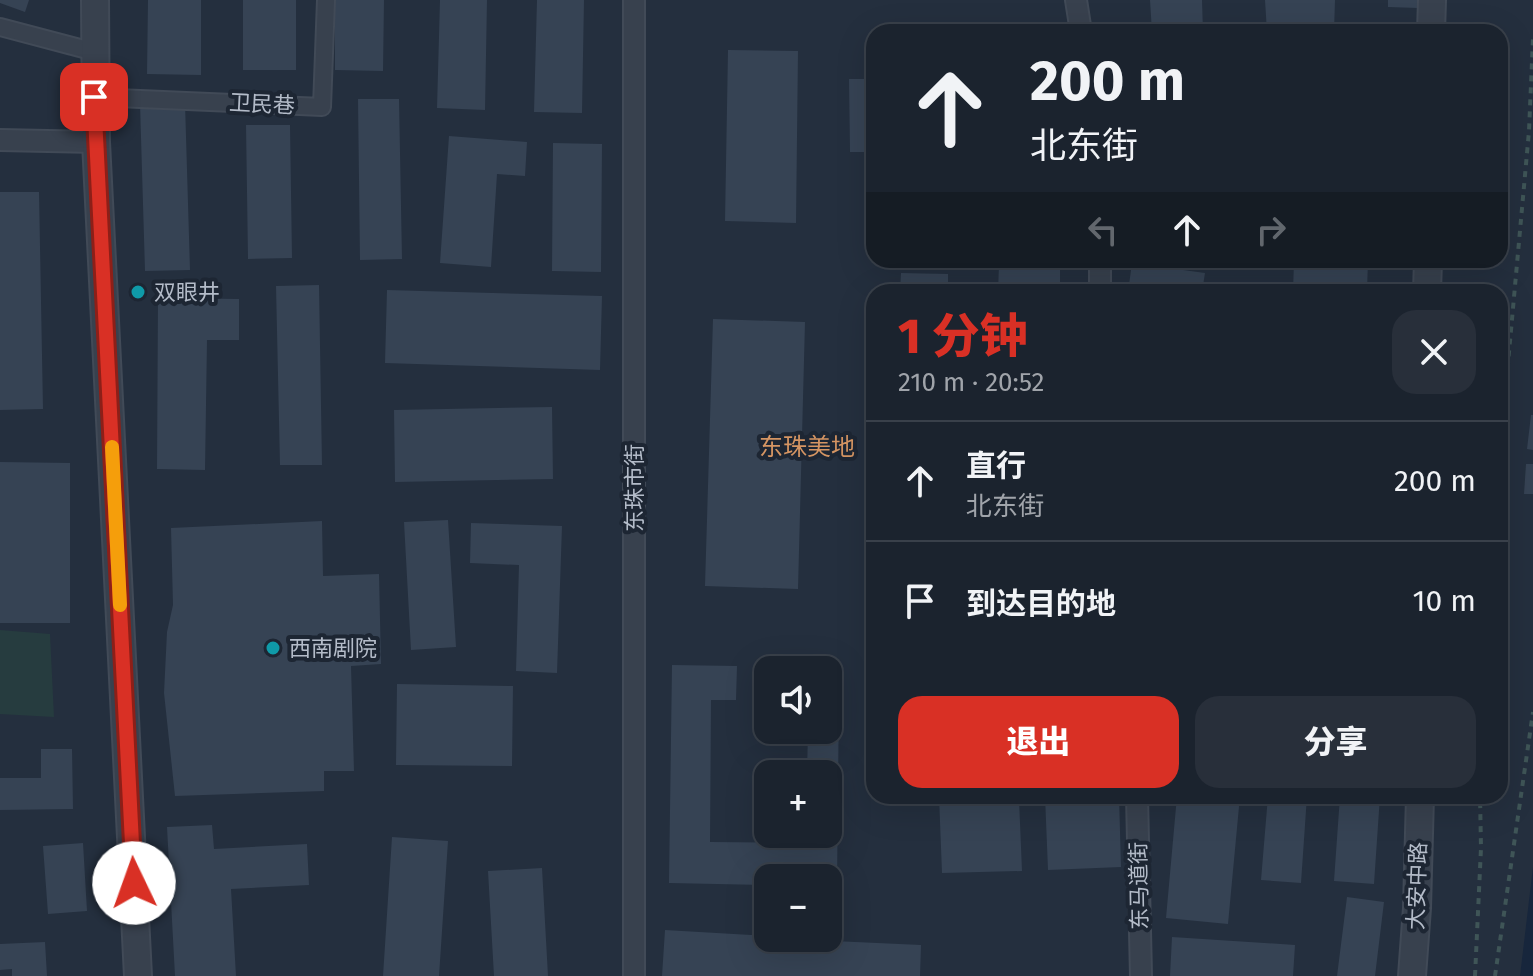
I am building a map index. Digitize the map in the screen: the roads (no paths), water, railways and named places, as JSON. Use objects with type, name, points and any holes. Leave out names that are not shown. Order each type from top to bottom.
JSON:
[{"type":"street","points":[[95,0],[94,97],[138,976]]},
{"type":"street","name":"卫民巷","points":[[94,97],[322,107],[326,0]]},
{"type":"street","name":"东珠市街","points":[[634,0],[634,976]]},
{"type":"street","points":[[1076,0],[1080,24]]},
{"type":"street","points":[[1431,24],[1432,0]]},
{"type":"street","points":[[0,27],[95,52]]},
{"type":"street","points":[[0,140],[96,142]]},
{"type":"street","name":"东马道街","points":[[1137,804],[1141,976]]},
{"type":"street","name":"大安中路","points":[[1412,976],[1420,804]]},
{"type":"water","points":[[1533,867],[1533,976],[1520,976]]},
{"type":"place","name":"双眼井","points":[[138,292]]},
{"type":"place","name":"西南剧院","points":[[273,648]]},
{"type":"district","name":"东珠美地","points":[[807,447]]}]
